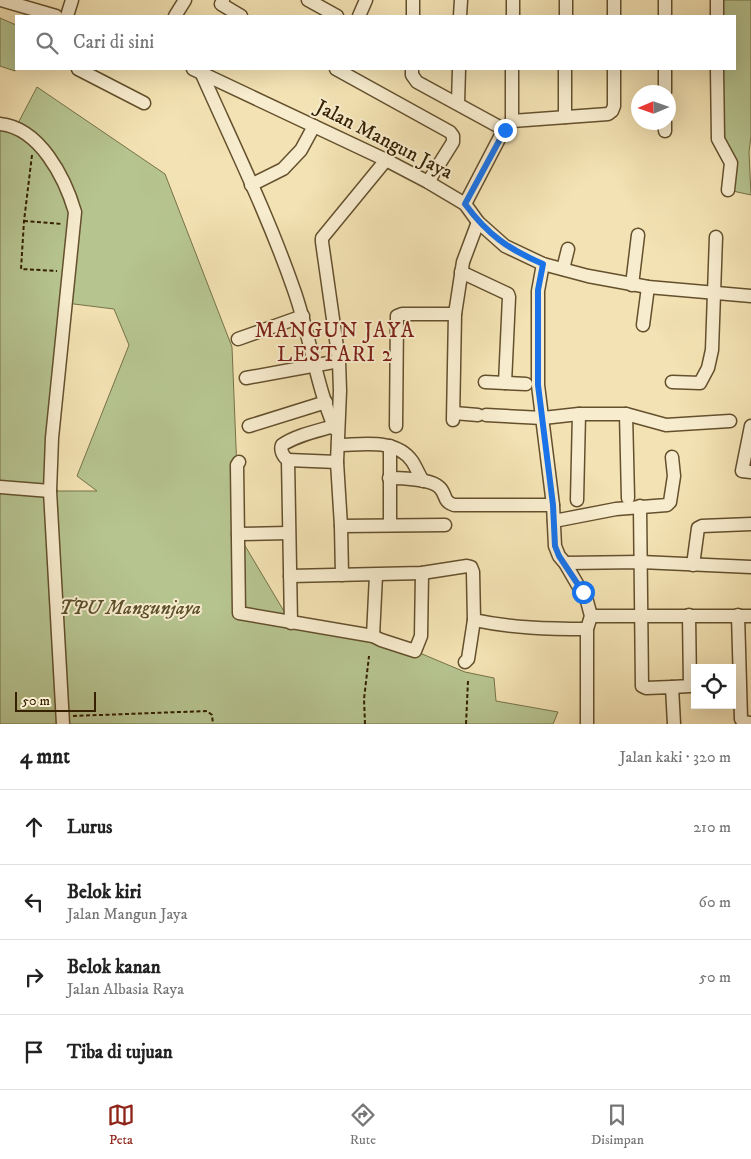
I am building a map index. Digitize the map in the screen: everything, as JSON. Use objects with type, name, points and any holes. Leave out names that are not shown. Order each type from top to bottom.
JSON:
[{"type":"street","points":[[1,0],[26,3],[54,15]]},
{"type":"street","points":[[68,15],[72,0]]},
{"type":"street","points":[[177,15],[185,0]]},
{"type":"street","points":[[223,0],[221,4],[239,15]]},
{"type":"street","points":[[309,0],[335,15]]},
{"type":"street","points":[[359,15],[366,0]]},
{"type":"street","points":[[413,0],[413,15]]},
{"type":"street","points":[[460,15],[461,0]]},
{"type":"street","points":[[513,0],[513,15]]},
{"type":"street","points":[[566,0],[566,15]]},
{"type":"street","points":[[614,0],[614,15]]},
{"type":"street","points":[[666,0],[666,15]]},
{"type":"street","points":[[717,15],[718,0]]},
{"type":"street","points":[[80,70],[144,103]]},
{"type":"street","points":[[197,70],[251,185],[282,257],[303,316],[315,364],[337,435]]},
{"type":"street","name":"Jalan Mangun Jaya","points":[[197,70],[428,182],[465,204],[478,222],[505,246],[543,264],[632,285],[751,296]]},
{"type":"street","points":[[338,70],[450,132],[453,136],[453,142],[428,182]]},
{"type":"street","points":[[412,70],[412,75],[417,82],[458,103],[509,125],[565,117],[608,114],[612,111],[614,70]]},
{"type":"street","points":[[458,103],[459,70]]},
{"type":"street","points":[[465,204],[509,125],[512,70]]},
{"type":"street","points":[[565,117],[566,70]]},
{"type":"street","points":[[666,70],[666,85]]},
{"type":"street","points":[[717,70],[718,139],[731,163],[728,190]]},
{"type":"street","points":[[0,124],[16,128],[28,134],[34,140],[50,159],[68,190],[75,212],[52,438],[50,491],[63,720]]},
{"type":"street","points":[[251,185],[283,169],[301,150],[314,126]]},
{"type":"street","points":[[342,575],[337,462],[340,391],[339,361],[321,248],[322,238],[386,160]]},
{"type":"street","points":[[478,222],[461,272],[455,314],[453,417],[482,415],[543,418],[579,414],[626,414],[666,425],[730,421]]},
{"type":"street","points":[[632,285],[638,235]]},
{"type":"street","points":[[672,382],[699,383],[708,368],[712,350],[716,238]]},
{"type":"street","points":[[563,269],[568,249]]},
{"type":"street","points":[[543,264],[538,290],[538,385],[553,505],[555,546],[559,556],[583,592],[591,616],[587,629],[587,724]]},
{"type":"street","points":[[461,272],[508,294],[504,383]]},
{"type":"street","points":[[643,325],[648,287]]},
{"type":"street","points":[[396,426],[397,316],[402,314],[455,314]]},
{"type":"street","points":[[238,339],[303,316]]},
{"type":"street","points":[[246,378],[339,361]]},
{"type":"street","points":[[485,382],[526,384]]},
{"type":"street","points":[[249,426],[326,402]]},
{"type":"street","points":[[578,500],[579,414]]},
{"type":"street","points":[[626,414],[628,498]]},
{"type":"street","points":[[751,426],[742,471],[751,472]]},
{"type":"street","points":[[291,623],[288,460],[281,448],[282,444],[299,437],[337,435],[390,446],[406,454],[423,481]]},
{"type":"street","points":[[390,446],[390,525]]},
{"type":"street","points":[[554,521],[616,509],[667,505],[670,502],[674,476],[672,457]]},
{"type":"street","points":[[288,460],[337,462]]},
{"type":"street","points":[[239,462],[237,465],[239,613],[373,636],[415,651],[421,636],[422,573]]},
{"type":"street","points":[[389,478],[423,481],[439,486],[446,501],[454,505],[553,505]]},
{"type":"street","points":[[0,487],[50,491]]},
{"type":"street","points":[[640,506],[642,686],[646,688],[690,686],[689,615]]},
{"type":"street","points":[[693,565],[698,528],[702,526],[751,524]]},
{"type":"street","points":[[341,526],[445,525]]},
{"type":"street","points":[[238,534],[288,533]]},
{"type":"street","points":[[565,563],[641,562],[751,567]]},
{"type":"street","points":[[290,576],[422,573],[471,567],[473,572],[474,620],[468,659],[465,662]]},
{"type":"street","points":[[373,636],[376,575]]},
{"type":"street","points":[[591,616],[751,616]]},
{"type":"street","points":[[738,616],[741,719],[743,722],[751,723]]},
{"type":"street","points":[[474,620],[534,629],[587,629]]},
{"type":"street","points":[[672,687],[674,724]]},
{"type":"path","points":[[34,140],[24,221],[21,269],[69,272]]},
{"type":"path","points":[[24,221],[74,225]]},
{"type":"path","points":[[365,724],[364,699],[369,656]]},
{"type":"path","points":[[466,724],[468,681]]},
{"type":"path","points":[[63,720],[207,711],[212,715],[213,724]]},
{"type":"green space","points":[[717,0],[751,0],[751,136],[749,152],[751,195],[728,190],[722,148],[717,70],[736,70],[736,15],[717,15]]},
{"type":"green space","points":[[0,18],[15,25],[15,70],[15,71],[0,66]]},
{"type":"green space","name":"TPU Mangunjaya","points":[[37,87],[165,174],[232,347],[238,534],[291,623],[415,651],[465,672],[494,678],[496,701],[558,712],[553,724],[0,724],[0,124],[16,127]],"holes":[[[66,303],[114,309],[129,345],[77,476],[97,491],[51,491]]]},
{"type":"district","name":"MANGUN JAYA LESTARI 2","points":[[335,343]]},
{"type":"route","points":[[505,130],[465,204],[478,222],[505,246],[543,264],[538,290],[538,385],[553,505],[555,546],[559,556],[583,592]]}]
